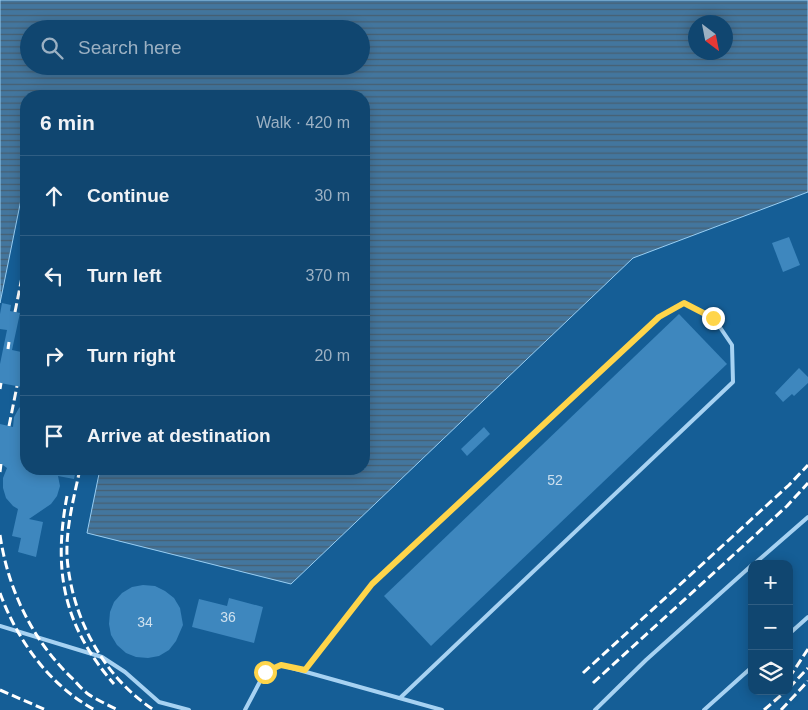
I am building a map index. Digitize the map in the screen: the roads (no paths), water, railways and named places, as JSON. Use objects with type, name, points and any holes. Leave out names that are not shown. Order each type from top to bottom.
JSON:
[{"type":"lane","points":[[305,670],[372,584],[659,317],[684,303],[713,318],[732,345],[733,382],[400,698]]},
{"type":"lane","points":[[759,560],[808,517]]},
{"type":"lane","points":[[595,710],[646,660],[748,569]]},
{"type":"lane","points":[[793,630],[808,617]]},
{"type":"lane","points":[[0,626],[102,657],[125,672],[159,702],[188,710]]},
{"type":"lane","points":[[246,710],[265,672],[281,665],[305,670],[442,710]]},
{"type":"lane","points":[[704,710],[748,671]]},
{"type":"water","points":[[0,0],[808,0],[808,192],[633,258],[291,584],[87,533],[99,475],[370,475],[370,90],[20,90],[20,205],[0,303]]},
{"type":"railway","points":[[15,312],[20,287]]},
{"type":"railway","points":[[8,349],[9,342]]},
{"type":"railway","points":[[0,389],[1,383]]},
{"type":"railway","points":[[9,426],[17,386]]},
{"type":"railway","points":[[0,472],[1,464]]},
{"type":"railway","points":[[583,673],[789,485],[808,465]]},
{"type":"railway","points":[[79,475],[71,512],[67,545],[70,578],[75,601],[93,643],[105,663],[119,680],[154,710]]},
{"type":"railway","points":[[593,683],[787,506],[808,483]]},
{"type":"railway","points":[[67,496],[61,549],[62,573],[66,596],[83,640],[114,684]]},
{"type":"railway","points":[[0,535],[9,576],[16,595],[46,649],[82,689],[118,710]]},
{"type":"railway","points":[[0,593],[16,628],[37,660],[64,688],[95,710]]},
{"type":"railway","points":[[793,672],[808,649]]},
{"type":"railway","points":[[793,684],[808,668]]},
{"type":"railway","points":[[781,710],[808,681]]},
{"type":"railway","points":[[0,690],[46,710]]},
{"type":"railway","points":[[764,710],[781,695]]}]
